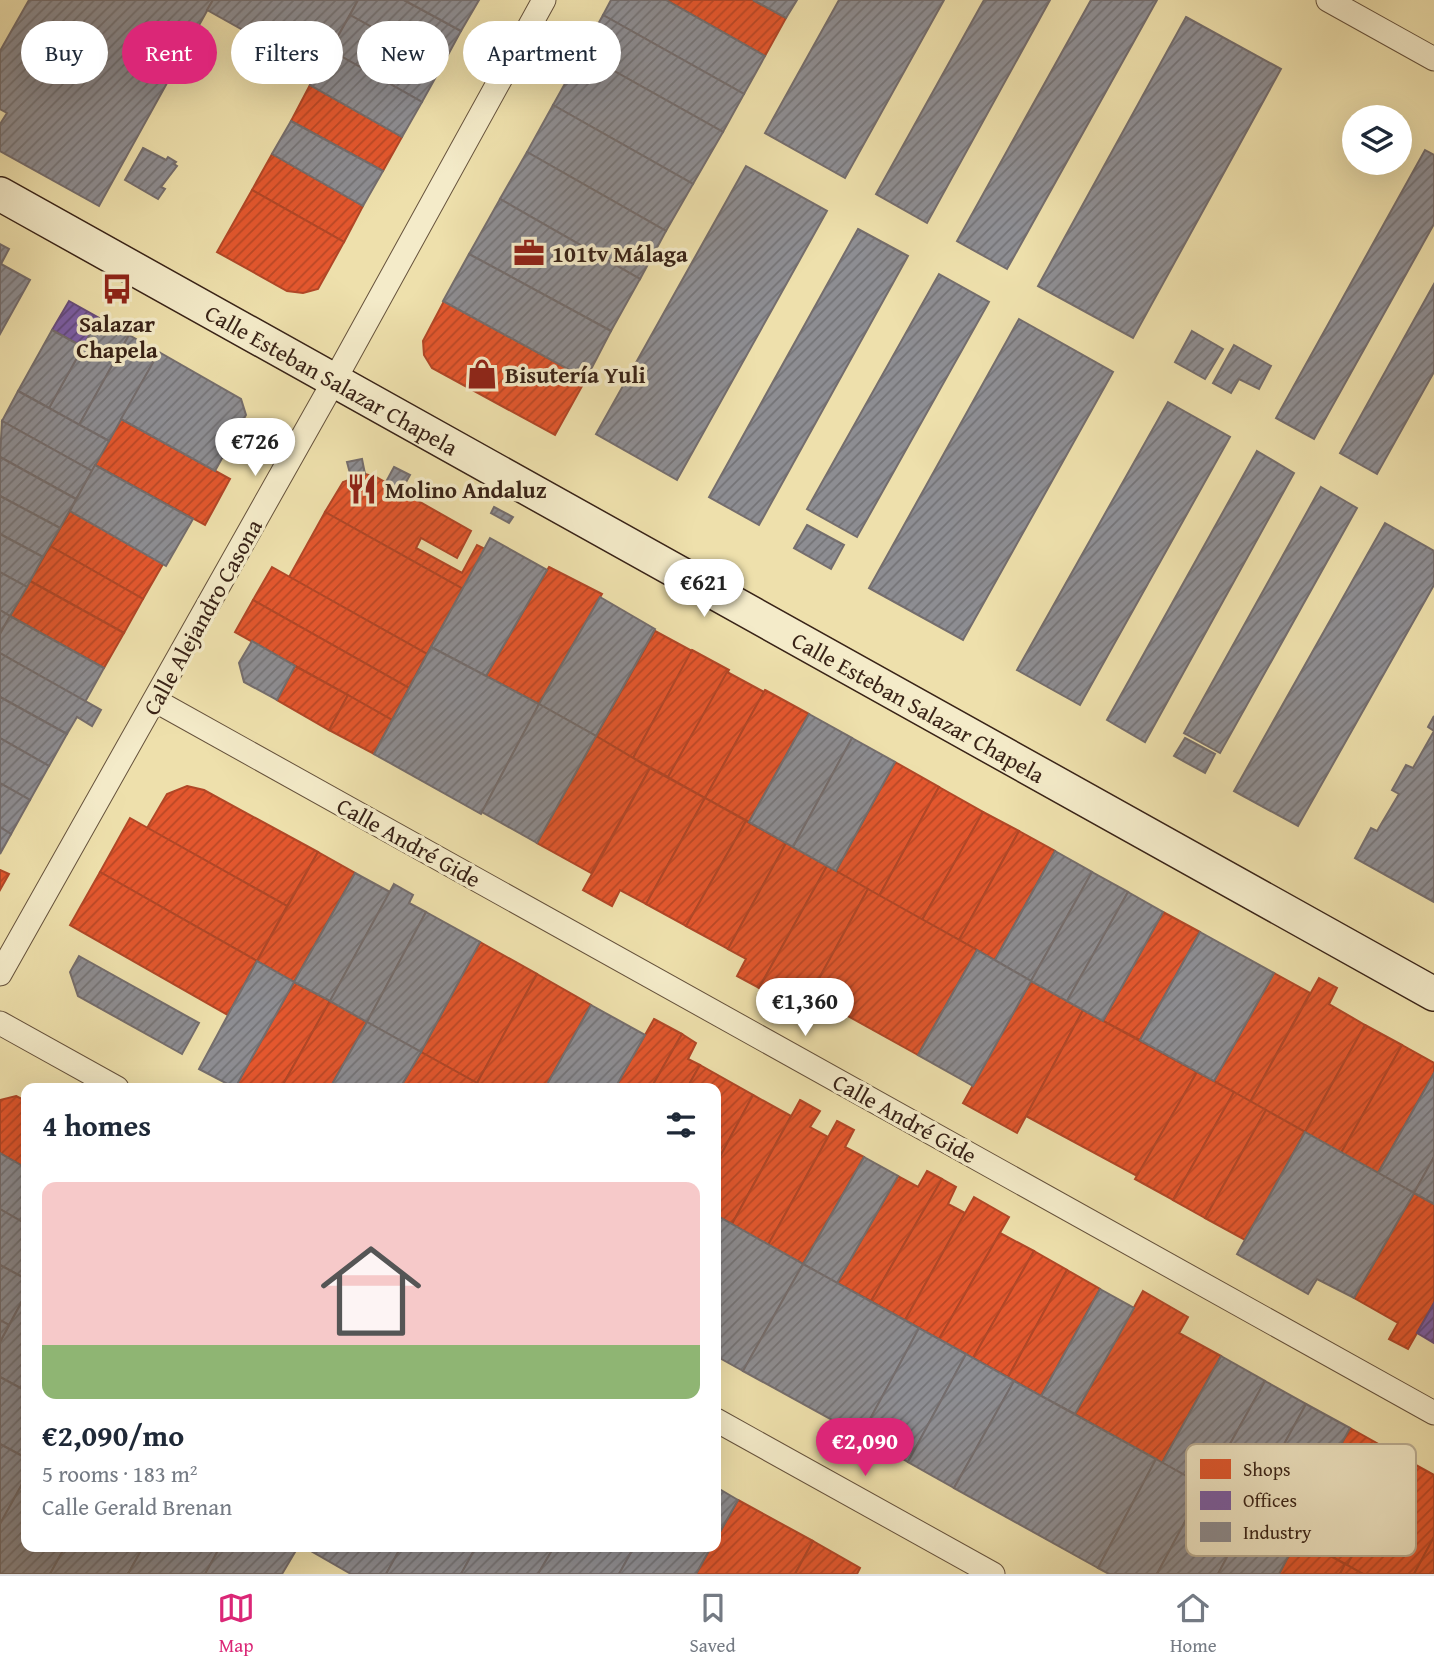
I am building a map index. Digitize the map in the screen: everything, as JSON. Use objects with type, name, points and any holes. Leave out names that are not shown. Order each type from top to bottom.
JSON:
[{"type":"street","name":"Calle Alejandro Casona","points":[[0,974],[156,701],[544,0]]},
{"type":"street","points":[[1328,0],[1434,59]]},
{"type":"street","name":"Calle Esteban Salazar Chapela","points":[[0,194],[1434,994]]},
{"type":"street","name":"Calle André Gide","points":[[156,701],[1434,1413]]},
{"type":"street","points":[[0,1023],[108,1083]]},
{"type":"street","points":[[721,1423],[993,1574]]},
{"type":"building: Shops","points":[[666,0],[753,0],[786,18],[765,56]]},
{"type":"building: Shops","points":[[310,85],[402,137],[383,171],[291,121]]},
{"type":"building: Shops","points":[[272,154],[363,206],[344,242],[252,190]]},
{"type":"building: Shops","points":[[252,190],[344,242],[318,289],[303,293],[287,291],[217,252]]},
{"type":"building: Shops","points":[[444,301],[586,379],[555,435],[432,368],[424,355],[423,341]]},
{"type":"building: Shops","points":[[121,419],[230,479],[205,525],[95,465]]},
{"type":"building: Shops","points":[[365,474],[376,477],[471,531],[457,558],[421,538],[416,548],[462,573],[477,545],[485,549],[463,589],[325,512],[343,482]]},
{"type":"building: Shops","points":[[70,511],[163,564],[143,599],[50,546]]},
{"type":"building: Shops","points":[[325,512],[463,589],[427,654],[289,577]]},
{"type":"building: Shops","points":[[50,546],[143,599],[124,633],[30,581]]},
{"type":"building: Shops","points":[[272,567],[427,654],[409,688],[253,600]]},
{"type":"building: Shops","points":[[549,567],[602,594],[539,704],[486,676]]},
{"type":"building: Shops","points":[[30,581],[124,633],[104,668],[10,616]]},
{"type":"building: Shops","points":[[253,600],[409,688],[392,720],[235,632]]},
{"type":"building: Shops","points":[[655,631],[692,651],[633,758],[596,736]]},
{"type":"building: Shops","points":[[692,650],[729,670],[668,777],[633,758]]},
{"type":"building: Shops","points":[[295,666],[348,695],[329,730],[277,700]]},
{"type":"building: Shops","points":[[727,672],[764,692],[705,798],[668,777]]},
{"type":"building: Shops","points":[[765,690],[809,714],[749,822],[705,798]]},
{"type":"building: Shops","points":[[348,695],[392,720],[374,754],[329,730]]},
{"type":"building: Shops","points":[[596,736],[650,768],[591,873],[537,843]]},
{"type":"building: Shops","points":[[895,762],[939,787],[879,896],[836,871]]},
{"type":"building: Shops","points":[[650,768],[705,798],[646,904],[620,890],[612,906],[583,890]]},
{"type":"building: Shops","points":[[187,786],[204,790],[318,852],[287,906],[147,828],[167,794]]},
{"type":"building: Shops","points":[[939,787],[983,812],[922,920],[879,896]]},
{"type":"building: Shops","points":[[705,798],[746,821],[686,926],[646,904]]},
{"type":"building: Shops","points":[[983,812],[1019,831],[959,940],[922,920]]},
{"type":"building: Shops","points":[[130,818],[287,906],[257,961],[100,872]]},
{"type":"building: Shops","points":[[746,821],[786,843],[728,949],[686,926]]},
{"type":"building: Shops","points":[[1019,831],[1055,851],[995,960],[959,940]]},
{"type":"building: Shops","points":[[786,843],[827,866],[759,988],[737,976],[746,959],[728,949]]},
{"type":"building: Shops","points":[[318,852],[355,873],[294,982],[257,961]]},
{"type":"building: Shops","points":[[827,866],[868,889],[810,995],[791,984],[781,1001],[759,988]]},
{"type":"building: Shops","points":[[0,870],[9,874],[0,890]]},
{"type":"building: Shops","points":[[100,872],[257,961],[228,1015],[70,925]]},
{"type":"building: Shops","points":[[868,889],[977,950],[918,1055],[810,995]]},
{"type":"building: Shops","points":[[1163,912],[1200,932],[1140,1040],[1103,1021]]},
{"type":"building: Shops","points":[[480,942],[537,974],[477,1083],[421,1052]]},
{"type":"building: Shops","points":[[1274,973],[1310,993],[1250,1102],[1214,1081]]},
{"type":"building: Shops","points":[[537,974],[591,1005],[548,1083],[477,1083]]},
{"type":"building: Shops","points":[[1319,978],[1337,988],[1329,1004],[1365,1025],[1305,1132],[1250,1102]]},
{"type":"building: Shops","points":[[1031,981],[1083,1010],[1017,1133],[963,1103]]},
{"type":"building: Shops","points":[[294,982],[330,1001],[284,1083],[238,1083]]},
{"type":"building: Shops","points":[[330,1001],[367,1022],[333,1083],[284,1083]]},
{"type":"building: Shops","points":[[1083,1010],[1197,1072],[1137,1176],[1026,1116]]},
{"type":"building: Shops","points":[[654,1019],[682,1034],[654,1083],[618,1083]]},
{"type":"building: Shops","points":[[1365,1025],[1402,1045],[1341,1153],[1305,1132]]},
{"type":"building: Shops","points":[[682,1034],[696,1043],[688,1059],[700,1065],[690,1083],[654,1083]]},
{"type":"building: Shops","points":[[1402,1045],[1434,1063],[1434,1073],[1378,1173],[1341,1153]]},
{"type":"building: Shops","points":[[421,1052],[477,1083],[403,1083]]},
{"type":"building: Shops","points":[[700,1065],[753,1095],[721,1155],[721,1083],[690,1083]]},
{"type":"building: Shops","points":[[1197,1072],[1234,1092],[1173,1200],[1135,1179]]},
{"type":"building: Shops","points":[[1234,1092],[1266,1110],[1205,1218],[1173,1200]]},
{"type":"building: Shops","points":[[753,1095],[791,1116],[732,1224],[721,1218],[721,1155]]},
{"type":"building: Shops","points":[[16,1096],[21,1098],[21,1165],[0,1153],[0,1100]]},
{"type":"building: Shops","points":[[800,1100],[820,1111],[810,1127],[828,1137],[768,1245],[732,1224]]},
{"type":"building: Shops","points":[[1266,1110],[1305,1132],[1245,1240],[1205,1218]]},
{"type":"building: Shops","points":[[837,1121],[854,1130],[845,1147],[864,1157],[803,1264],[768,1245]]},
{"type":"building: Shops","points":[[927,1171],[942,1179],[871,1301],[837,1283],[898,1176],[918,1187]]},
{"type":"building: Shops","points":[[942,1179],[956,1187],[948,1204],[965,1213],[905,1320],[871,1301]]},
{"type":"building: Shops","points":[[1414,1193],[1434,1204],[1434,1303],[1408,1349],[1389,1339],[1398,1323],[1354,1298]]},
{"type":"building: Shops","points":[[974,1197],[1009,1217],[939,1339],[905,1320]]},
{"type":"building: Shops","points":[[1000,1233],[1034,1251],[973,1358],[939,1339]]},
{"type":"building: Shops","points":[[1034,1251],[1067,1270],[1008,1377],[973,1358]]},
{"type":"building: Shops","points":[[1067,1270],[1100,1289],[1041,1396],[1008,1377]]},
{"type":"building: Shops","points":[[1143,1291],[1188,1317],[1179,1333],[1221,1356],[1162,1463],[1075,1414]]},
{"type":"building: Shops","points":[[1350,1428],[1378,1444],[1341,1444]]},
{"type":"building: Shops","points":[[1416,1465],[1434,1475],[1434,1537],[1414,1574],[1363,1574],[1347,1565],[1352,1556],[1416,1556]]},
{"type":"building: Shops","points":[[738,1500],[813,1541],[795,1574],[696,1574],[708,1552],[721,1552],[721,1530]]},
{"type":"building: Shops","points":[[1434,1537],[1434,1574],[1414,1574]]},
{"type":"building: Shops","points":[[813,1541],[860,1568],[857,1574],[795,1574]]},
{"type":"building: Shops","points":[[1288,1556],[1331,1556],[1345,1564],[1340,1574],[1279,1574]]},
{"type":"building: Shops","points":[[1330,1556],[1352,1556],[1347,1565]]},
{"type":"building: Shops","points":[[1345,1564],[1347,1565],[1363,1574],[1340,1574]]},
{"type":"building: Offices","points":[[69,301],[99,318],[83,347],[52,330]]},
{"type":"building: Offices","points":[[1434,1303],[1434,1343],[1417,1333]]},
{"type":"building: Industry","points":[[29,0],[213,0],[201,21],[122,21],[122,84],[167,84],[99,206],[0,151],[0,124],[7,113],[0,109],[0,51]]},
{"type":"building: Industry","points":[[213,0],[358,0],[343,27],[343,21],[231,21],[231,23],[207,10]]},
{"type":"building: Industry","points":[[358,0],[404,0],[443,21],[361,21],[350,15]]},
{"type":"building: Industry","points":[[404,0],[479,0],[467,21],[463,21],[461,31],[449,24],[449,21],[443,21]]},
{"type":"building: Industry","points":[[611,0],[666,0],[765,56],[744,94],[621,25],[621,21],[614,21],[603,15]]},
{"type":"building: Industry","points":[[753,0],[797,0],[786,18]]},
{"type":"building: Industry","points":[[839,0],[944,0],[845,178],[765,133]]},
{"type":"building: Industry","points":[[984,0],[1050,0],[927,223],[876,194]]},
{"type":"building: Industry","points":[[1091,0],[1157,0],[1007,269],[957,241]]},
{"type":"building: Industry","points":[[350,15],[361,21],[357,21],[357,65],[343,57],[343,27]]},
{"type":"building: Industry","points":[[603,15],[614,21],[600,21]]},
{"type":"building: Industry","points":[[1186,17],[1281,69],[1133,338],[1038,286]]},
{"type":"building: Industry","points":[[449,24],[461,31],[449,53]]},
{"type":"building: Industry","points":[[621,25],[744,94],[723,132],[621,75]]},
{"type":"building: Industry","points":[[343,57],[357,65],[357,84],[390,84],[422,102],[402,137],[310,85],[343,84]]},
{"type":"building: Industry","points":[[621,75],[723,132],[693,184],[553,105],[565,84],[621,84]]},
{"type":"building: Industry","points":[[390,84],[432,84],[422,102]]},
{"type":"building: Industry","points":[[553,105],[693,184],[666,231],[527,152]]},
{"type":"building: Industry","points":[[291,121],[383,171],[363,206],[272,154]]},
{"type":"building: Industry","points":[[143,148],[176,162],[174,164],[177,166],[161,187],[165,189],[158,199],[125,180]]},
{"type":"building: Industry","points":[[1425,150],[1434,155],[1434,224],[1314,439],[1276,418]]},
{"type":"building: Industry","points":[[527,152],[666,231],[640,279],[500,199]]},
{"type":"building: Industry","points":[[746,166],[827,211],[677,480],[596,434]]},
{"type":"building: Industry","points":[[500,199],[640,279],[611,331],[469,254]]},
{"type":"building: Industry","points":[[858,229],[908,256],[759,525],[709,497]]},
{"type":"building: Industry","points":[[0,244],[9,249],[1,264],[0,263]]},
{"type":"building: Industry","points":[[469,254],[611,331],[586,379],[443,301]]},
{"type":"building: Industry","points":[[0,265],[30,280],[0,334]]},
{"type":"building: Industry","points":[[939,274],[989,302],[857,537],[807,509]]},
{"type":"building: Industry","points":[[1434,284],[1434,372],[1377,474],[1340,453]]},
{"type":"building: Industry","points":[[99,318],[129,335],[79,425],[49,408]]},
{"type":"building: Industry","points":[[1019,319],[1113,372],[963,640],[869,588]]},
{"type":"building: Industry","points":[[52,330],[83,347],[49,408],[18,391]]},
{"type":"building: Industry","points":[[1192,331],[1223,349],[1205,379],[1175,362]]},
{"type":"building: Industry","points":[[129,335],[159,352],[109,441],[79,425]]},
{"type":"building: Industry","points":[[1234,345],[1271,366],[1259,389],[1239,379],[1231,393],[1213,383]]},
{"type":"building: Industry","points":[[159,352],[241,399],[246,415],[215,471],[121,419]]},
{"type":"building: Industry","points":[[18,391],[109,441],[92,471],[2,421]]},
{"type":"building: Industry","points":[[1168,402],[1230,437],[1080,705],[1017,670]]},
{"type":"building: Industry","points":[[2,421],[92,471],[76,499],[0,457]]},
{"type":"building: Industry","points":[[1257,451],[1294,473],[1145,742],[1107,720]]},
{"type":"building: Industry","points":[[0,457],[76,499],[60,528],[0,496]]},
{"type":"building: Industry","points":[[362,459],[365,474],[351,477],[347,462]]},
{"type":"building: Industry","points":[[95,465],[193,519],[166,566],[70,511]]},
{"type":"building: Industry","points":[[394,467],[410,475],[401,491],[386,482]]},
{"type":"building: Industry","points":[[1321,487],[1357,508],[1220,753],[1184,733]]},
{"type":"building: Industry","points":[[0,496],[60,528],[43,557],[0,534]]},
{"type":"building: Industry","points":[[494,507],[513,517],[509,523],[491,513]]},
{"type":"building: Industry","points":[[1385,523],[1434,551],[1434,585],[1298,826],[1234,791]]},
{"type":"building: Industry","points":[[807,525],[844,545],[831,569],[794,548]]},
{"type":"building: Industry","points":[[0,534],[43,557],[27,587],[0,572]]},
{"type":"building: Industry","points":[[490,538],[547,570],[486,676],[431,647]]},
{"type":"building: Industry","points":[[0,572],[27,587],[10,616],[0,610]]},
{"type":"building: Industry","points":[[600,597],[655,629],[596,736],[539,704]]},
{"type":"building: Industry","points":[[0,610],[10,616],[0,634]]},
{"type":"building: Industry","points":[[10,616],[104,668],[85,702],[0,653],[0,634]]},
{"type":"building: Industry","points":[[252,641],[295,666],[277,700],[244,682],[239,663]]},
{"type":"building: Industry","points":[[431,647],[539,704],[481,814],[374,754]]},
{"type":"building: Industry","points":[[0,653],[101,710],[92,726],[77,717],[67,734],[0,697]]},
{"type":"building: Industry","points":[[0,697],[67,734],[49,766],[0,738]]},
{"type":"building: Industry","points":[[539,704],[596,736],[537,843],[482,812]]},
{"type":"building: Industry","points":[[809,714],[852,738],[793,847],[749,822]]},
{"type":"building: Industry","points":[[1434,716],[1434,731],[1428,727]]},
{"type":"building: Industry","points":[[1434,731],[1434,902],[1355,858],[1371,828],[1377,831],[1399,794],[1392,790],[1406,765],[1413,768]]},
{"type":"building: Industry","points":[[0,738],[49,766],[30,800],[0,783]]},
{"type":"building: Industry","points":[[852,738],[895,762],[836,871],[793,847]]},
{"type":"building: Industry","points":[[1185,738],[1215,754],[1205,773],[1174,756]]},
{"type":"building: Industry","points":[[0,783],[30,800],[11,834],[0,827]]},
{"type":"building: Industry","points":[[0,827],[11,834],[0,854]]},
{"type":"building: Industry","points":[[1055,851],[1092,872],[1031,981],[995,960]]},
{"type":"building: Industry","points":[[1092,872],[1128,892],[1067,1001],[1031,981]]},
{"type":"building: Industry","points":[[355,873],[390,892],[330,1001],[294,982]]},
{"type":"building: Industry","points":[[394,884],[413,895],[409,903],[426,912],[367,1022],[330,1001]]},
{"type":"building: Industry","points":[[1128,892],[1163,912],[1103,1021],[1067,1001]]},
{"type":"building: Industry","points":[[426,912],[480,942],[421,1052],[367,1022]]},
{"type":"building: Industry","points":[[1200,932],[1274,973],[1214,1081],[1140,1040]]},
{"type":"building: Industry","points":[[977,950],[1031,981],[973,1086],[918,1055]]},
{"type":"building: Industry","points":[[79,956],[199,1023],[182,1054],[78,996],[70,972]]},
{"type":"building: Industry","points":[[257,961],[294,982],[238,1083],[226,1083],[199,1069]]},
{"type":"building: Industry","points":[[591,1005],[645,1035],[618,1083],[548,1083]]},
{"type":"building: Industry","points":[[367,1022],[421,1052],[403,1083],[333,1083]]},
{"type":"building: Industry","points":[[1434,1073],[1434,1157],[1414,1193],[1378,1173]]},
{"type":"building: Industry","points":[[1305,1132],[1414,1193],[1354,1298],[1317,1279],[1308,1294],[1237,1254]]},
{"type":"building: Industry","points":[[0,1153],[21,1165],[21,1221],[0,1209]]},
{"type":"building: Industry","points":[[864,1157],[898,1176],[837,1283],[803,1264]]},
{"type":"building: Industry","points":[[1434,1157],[1434,1204],[1414,1193]]},
{"type":"building: Industry","points":[[0,1209],[21,1221],[21,1276],[0,1265]]},
{"type":"building: Industry","points":[[721,1218],[803,1264],[743,1371],[721,1359]]},
{"type":"building: Industry","points":[[803,1264],[919,1328],[861,1436],[743,1371]]},
{"type":"building: Industry","points":[[0,1265],[21,1276],[21,1303],[9,1325],[0,1320]]},
{"type":"building: Industry","points":[[1100,1289],[1134,1308],[1075,1414],[1041,1396]]},
{"type":"building: Industry","points":[[21,1303],[21,1388],[0,1377],[0,1342]]},
{"type":"building: Industry","points":[[0,1320],[9,1325],[0,1342]]},
{"type":"building: Industry","points":[[919,1328],[966,1354],[908,1462],[861,1436]]},
{"type":"building: Industry","points":[[966,1354],[1014,1381],[954,1488],[908,1462]]},
{"type":"building: Industry","points":[[1221,1356],[1265,1381],[1230,1444],[1186,1444],[1186,1476],[1162,1463]]},
{"type":"building: Industry","points":[[0,1377],[21,1388],[21,1455],[0,1444]]},
{"type":"building: Industry","points":[[1014,1381],[1156,1459],[1098,1568],[954,1488]]},
{"type":"building: Industry","points":[[1265,1381],[1306,1404],[1284,1444],[1230,1444]]},
{"type":"building: Industry","points":[[1306,1404],[1350,1428],[1341,1444],[1284,1444]]},
{"type":"building: Industry","points":[[0,1444],[21,1455],[21,1486],[0,1524]]},
{"type":"building: Industry","points":[[1156,1459],[1186,1476],[1186,1520],[1157,1574],[1109,1574],[1098,1568]]},
{"type":"building: Industry","points":[[21,1486],[21,1552],[62,1552],[50,1574],[0,1574],[0,1524]]},
{"type":"building: Industry","points":[[721,1490],[738,1500],[721,1530]]},
{"type":"building: Industry","points":[[1186,1520],[1186,1556],[1228,1556],[1218,1574],[1157,1574]]},
{"type":"building: Industry","points":[[62,1552],[140,1552],[128,1574],[50,1574]]},
{"type":"building: Industry","points":[[140,1552],[217,1552],[205,1574],[128,1574]]},
{"type":"building: Industry","points":[[217,1552],[295,1552],[282,1574],[205,1574]]},
{"type":"building: Industry","points":[[313,1552],[398,1552],[386,1574],[351,1574]]},
{"type":"building: Industry","points":[[398,1552],[473,1552],[461,1574],[386,1574]]},
{"type":"building: Industry","points":[[473,1552],[551,1552],[538,1574],[461,1574]]},
{"type":"building: Industry","points":[[551,1552],[631,1552],[619,1574],[538,1574]]},
{"type":"building: Industry","points":[[631,1552],[708,1552],[696,1574],[619,1574]]},
{"type":"building: Industry","points":[[1228,1556],[1288,1556],[1279,1574],[1218,1574]]},
{"type":"place","name":"101tv Málaga","points":[[529,253]]},
{"type":"place","name":"Salazar Chapela","points":[[117,289]]},
{"type":"place","name":"Bisutería Yuli","points":[[482,374]]},
{"type":"place","name":"Molino Andaluz","points":[[362,489]]}]
